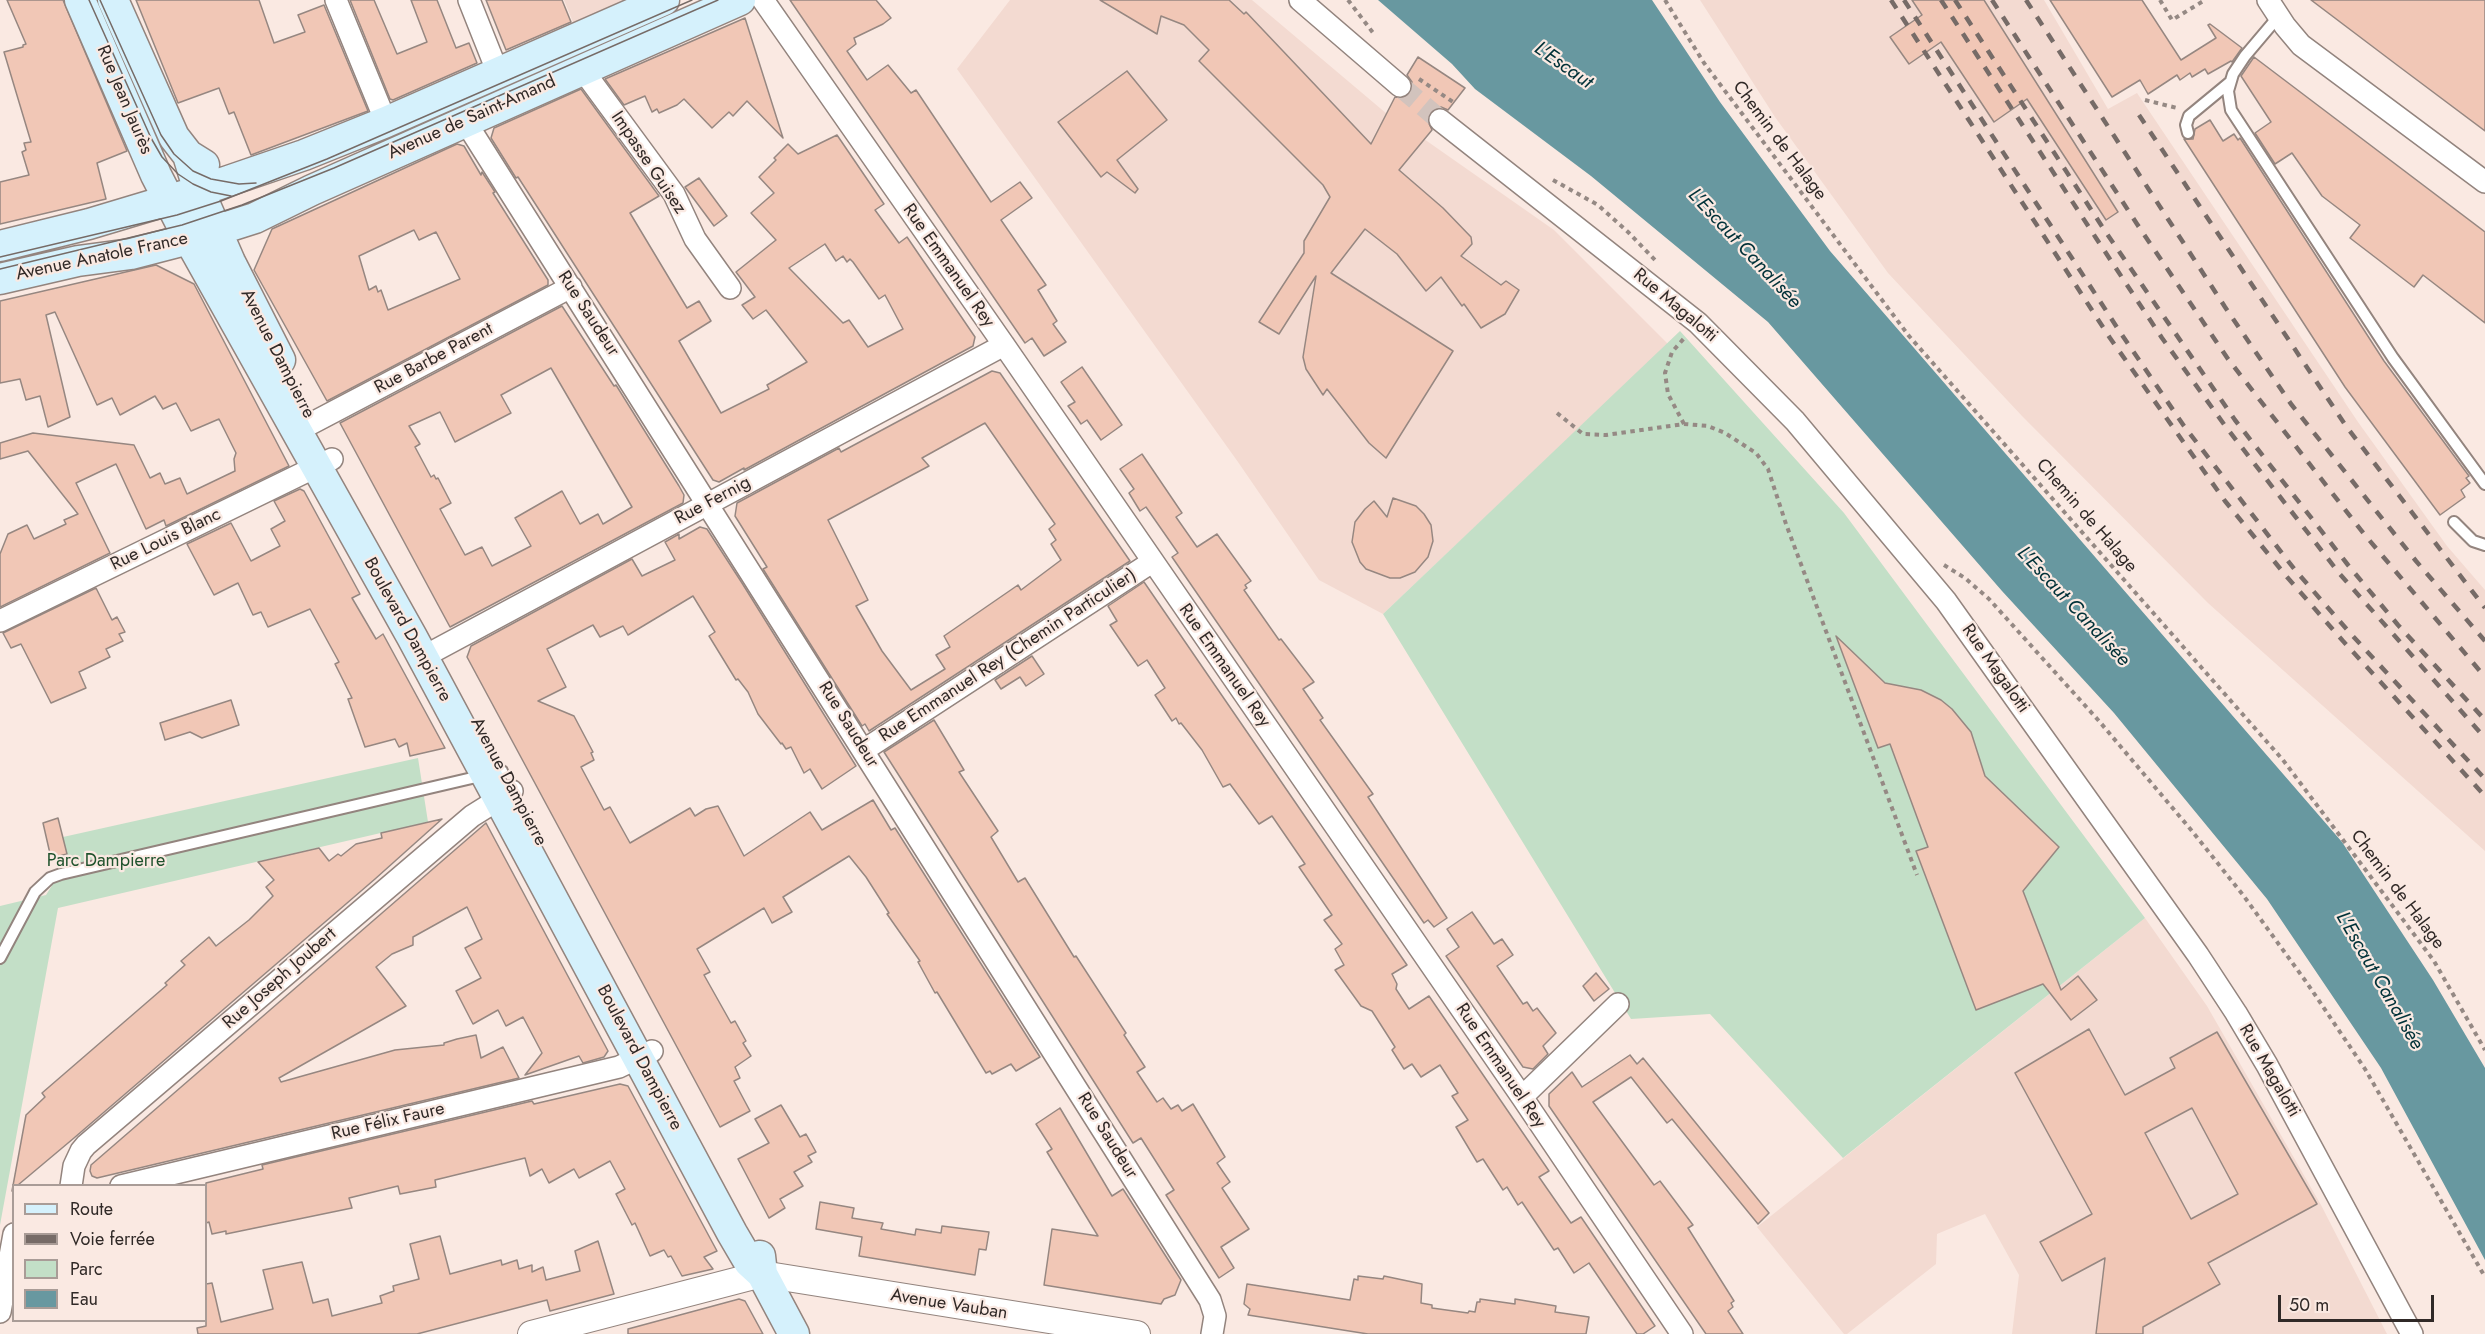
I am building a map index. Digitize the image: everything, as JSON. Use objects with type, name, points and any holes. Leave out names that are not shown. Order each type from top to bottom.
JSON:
[{"type":"main road","name":"Rue Jean Jaurès","points":[[80,0],[149,160],[184,195]]},
{"type":"main road","points":[[113,0],[174,137],[188,155],[215,169],[238,174],[250,172]]},
{"type":"main road","name":"Avenue de Saint-Amand","points":[[184,195],[304,155],[386,122],[664,0]]},
{"type":"main road","name":"Avenue de Saint-Amand","points":[[203,235],[273,211],[312,190],[740,0]]},
{"type":"main road","points":[[184,195],[188,155]]},
{"type":"main road","points":[[123,212],[142,188],[149,160]]},
{"type":"main road","name":"Avenue Dampierre","points":[[184,195],[203,235],[238,278],[305,427]]},
{"type":"main road","name":"Avenue Anatole France","points":[[0,246],[78,227],[184,195]]},
{"type":"main road","name":"Avenue Anatole France","points":[[0,279],[78,261],[130,254],[203,235]]},
{"type":"main road","name":"Boulevard Dampierre","points":[[305,427],[646,1054],[741,1250],[762,1274]]},
{"type":"main road","points":[[762,1274],[794,1334]]},
{"type":"street","points":[[336,0],[386,122]]},
{"type":"street","points":[[469,0],[498,73]]},
{"type":"street","name":"Rue Emmanuel Rey","points":[[762,0],[1004,345],[1522,1097],[1682,1334]]},
{"type":"street","points":[[1300,0],[1400,86]]},
{"type":"street","points":[[2273,9],[2301,45],[2485,182]]},
{"type":"street","name":"Impasse Guisez","points":[[582,69],[674,195],[695,239],[730,288]]},
{"type":"street","name":"Rue Magalotti","points":[[1440,120],[1698,323],[1795,421],[1946,601],[2175,922],[2230,1004],[2267,1065],[2412,1334]]},
{"type":"street","name":"Rue Saudeur","points":[[465,121],[1210,1300],[1215,1316],[1212,1334]]},
{"type":"street","name":"Rue Barbe Parent","points":[[305,427],[571,287]]},
{"type":"street","name":"Rue Fernig","points":[[430,654],[1004,345]]},
{"type":"street","name":"Rue Louis Blanc","points":[[0,621],[324,463]]},
{"type":"street","name":"Rue Emmanuel Rey (Chemin Particulier)","points":[[864,750],[1152,562]]},
{"type":"street","name":"Rue Joseph Joubert","points":[[71,1184],[74,1166],[86,1145],[471,816],[500,783]]},
{"type":"street","points":[[1522,1097],[1618,1004]]},
{"type":"street","name":"Rue Félix Faure","points":[[125,1184],[618,1067],[646,1054]]},
{"type":"street","points":[[0,1312],[12,1245]]},
{"type":"street","points":[[531,1334],[762,1274]]},
{"type":"street","name":"Avenue Vauban","points":[[762,1274],[1137,1334]]},
{"type":"lane","points":[[2188,133],[2187,121],[2193,112],[2229,83],[2273,9]]},
{"type":"lane","points":[[2229,83],[2228,101],[2235,118],[2398,365],[2485,484]]},
{"type":"lane","points":[[2454,522],[2474,541],[2485,545]]},
{"type":"lane","points":[[0,958],[35,892],[50,878],[61,874],[500,783]]},
{"type":"path","name":"Chemin de Halage","points":[[1665,0],[1704,63],[1909,336],[2283,759],[2434,961],[2485,1050]]},
{"type":"path","points":[[2160,0],[2172,20],[2205,0]]},
{"type":"path","points":[[2145,100],[2193,112]]},
{"type":"path","points":[[1684,424],[1668,394],[1665,373],[1672,352],[1698,323]]},
{"type":"path","points":[[1557,413],[1583,434],[1606,435],[1684,424],[1708,426],[1725,433],[1756,453],[1768,468],[1786,524],[1917,875]]},
{"type":"path","points":[[1937,560],[1979,589],[2013,625],[2128,754],[2243,895],[2307,983],[2365,1069],[2485,1278]]},
{"type":"shaded area","points":[[564,0],[634,0],[575,27]]},
{"type":"shaded area","points":[[1010,0],[1252,0],[1387,114],[1418,57],[1465,88],[1424,139],[1554,230],[1668,344],[1383,614],[1319,580],[1238,462],[957,69]]},
{"type":"shaded area","points":[[1700,0],[2044,0],[2108,109],[2137,93],[2358,422],[2447,546],[2485,590],[2485,851],[2208,603],[2022,416],[1888,273],[1775,117]]},
{"type":"shaded area","points":[[2145,918],[2207,1006],[2321,1205],[2387,1334],[2012,1334],[2019,1275],[1985,1214],[1937,1234],[1936,1264],[1847,1334],[1844,1334],[1757,1227]]},
{"type":"green space","points":[[1680,331],[1844,513],[2145,918],[1843,1158],[1710,1014],[1631,1019],[1383,614]]},
{"type":"green space","name":"Parc Dampierre","points":[[418,758],[428,822],[58,908],[0,1225],[0,906],[46,895],[68,860],[63,837]]},
{"type":"water","points":[[1378,0],[1652,0],[1720,102],[1830,251],[2342,842],[2433,980],[2485,1068],[2485,1260],[2381,1068],[2267,899],[2114,713],[2002,591],[1768,322],[1591,176],[1475,89],[1452,64]]},
{"type":"building","points":[[7,0],[63,0],[127,151],[97,163],[106,199],[0,224],[0,182],[29,175],[22,152],[26,150],[24,143],[31,142],[4,52],[26,44]]},
{"type":"building","points":[[136,0],[259,0],[274,43],[305,32],[298,15],[324,5],[368,111],[251,155],[234,112],[229,114],[219,88],[178,103]]},
{"type":"building","points":[[350,0],[374,0],[397,54],[427,42],[411,0],[437,0],[456,48],[469,43],[477,63],[393,100],[390,99]]},
{"type":"building","points":[[486,0],[562,0],[571,22],[506,50]]},
{"type":"building","points":[[790,0],[876,0],[891,18],[854,38],[856,44],[847,51],[867,80],[888,65],[911,93],[916,90],[991,202],[1020,182],[1032,198],[1001,220],[1046,285],[1038,290],[1057,321],[1053,324],[1066,342],[1044,356],[1032,338],[1025,343]]},
{"type":"building","points":[[1100,0],[1229,0],[1244,14],[1246,12],[1371,144],[1395,97],[1404,98],[1410,94],[1412,82],[1407,75],[1418,57],[1465,88],[1448,110],[1441,107],[1430,112],[1427,119],[1432,130],[1399,170],[1443,208],[1471,237],[1472,244],[1461,256],[1501,285],[1506,281],[1519,290],[1505,314],[1481,328],[1441,277],[1426,291],[1397,254],[1365,229],[1331,273],[1453,351],[1386,458],[1369,443],[1327,389],[1323,395],[1306,369],[1303,357],[1316,276],[1279,334],[1259,322],[1304,253],[1304,241],[1330,197],[1323,185],[1199,61],[1209,50],[1184,25],[1161,16],[1157,34]]},
{"type":"building","points":[[1912,0],[1984,0],[2118,212],[2106,220],[2027,99],[1994,122],[1941,42],[1909,64],[1890,37],[1922,15]]},
{"type":"building","points":[[2050,0],[2142,0],[2181,60],[2216,38],[2208,25],[2210,24],[2242,48],[2232,62],[2208,74],[2205,69],[2192,77],[2190,73],[2180,80],[2177,75],[2148,94],[2140,80],[2112,97]]},
{"type":"building","points":[[2311,0],[2485,0],[2485,131],[2397,65]]},
{"type":"building","points":[[745,18],[783,138],[747,101],[733,116],[729,112],[712,128],[684,99],[677,105],[659,113],[657,109],[652,112],[645,96],[624,105],[605,79]]},
{"type":"building","points":[[2254,57],[2485,232],[2485,323],[2423,275],[2414,287],[2350,238],[2360,225],[2322,196],[2292,153],[2275,164],[2255,133],[2271,122],[2241,76]]},
{"type":"building","points":[[1127,71],[1167,120],[1117,160],[1138,189],[1135,193],[1107,172],[1101,177],[1058,122]]},
{"type":"building","points":[[581,89],[659,196],[630,213],[687,308],[699,301],[711,321],[679,341],[721,413],[769,389],[767,385],[807,362],[766,310],[753,319],[742,305],[755,297],[736,272],[776,240],[751,213],[774,193],[759,177],[788,144],[798,154],[837,135],[884,204],[875,210],[899,243],[907,237],[975,337],[973,346],[744,470],[744,468],[719,482],[713,480],[491,138],[494,128]],"holes":[[[825,244],[836,261],[843,256],[847,262],[850,259],[853,262],[879,299],[885,295],[903,329],[868,347],[849,320],[843,323],[789,268]]]},
{"type":"building","points":[[2210,120],[2223,141],[2234,134],[2238,140],[2240,138],[2384,361],[2469,476],[2466,478],[2470,483],[2461,490],[2465,497],[2440,515],[2345,387],[2184,139],[2193,139],[2195,129]]},
{"type":"building","points":[[457,144],[464,146],[481,175],[482,172],[495,192],[493,193],[548,280],[548,285],[327,401],[254,270],[272,229]],"holes":[[[414,230],[419,240],[436,232],[460,279],[388,310],[381,290],[378,292],[376,286],[369,290],[359,256]]]},
{"type":"building","points":[[699,178],[727,216],[714,226],[685,187]]},
{"type":"building","points":[[156,265],[194,284],[289,466],[166,526],[164,520],[146,529],[116,464],[76,483],[110,553],[0,607],[0,554],[8,534],[27,525],[34,539],[66,524],[64,520],[78,514],[28,451],[0,459],[0,443],[33,433],[134,445],[150,478],[160,473],[165,484],[180,478],[187,494],[235,471],[236,453],[219,419],[191,431],[176,403],[163,409],[155,396],[120,415],[112,398],[97,405],[55,312],[46,315],[70,417],[48,427],[40,396],[26,400],[20,379],[0,383],[0,301]]},
{"type":"building","points":[[562,306],[614,386],[616,385],[679,486],[684,495],[683,503],[450,627],[340,423]],"holes":[[[551,368],[632,507],[603,524],[598,514],[580,524],[562,491],[515,518],[531,546],[492,566],[482,547],[465,555],[440,509],[451,503],[438,478],[436,479],[434,475],[431,477],[415,447],[420,444],[409,426],[440,412],[455,442],[511,413],[501,395]]]},
{"type":"building","points":[[1082,367],[1122,425],[1101,440],[1087,420],[1081,424],[1068,406],[1075,402],[1061,382]]},
{"type":"building","points":[[992,371],[1000,373],[1130,561],[869,731],[865,724],[862,726],[763,569],[767,567],[735,516],[737,503],[839,448],[841,452]],"holes":[[[985,423],[1055,524],[1049,529],[1056,540],[1051,544],[1061,560],[1021,590],[1018,585],[944,636],[950,647],[936,655],[945,669],[911,690],[882,651],[856,606],[868,600],[828,520],[929,466],[922,458]]]},
{"type":"building","points":[[1142,454],[1182,513],[1176,517],[1197,547],[1217,534],[1251,581],[1245,585],[1247,588],[1244,590],[1279,640],[1281,639],[1314,682],[1303,689],[1323,718],[1320,720],[1373,794],[1368,797],[1447,918],[1434,927],[1428,920],[1424,923],[1172,557],[1178,553],[1146,507],[1140,511],[1129,493],[1134,489],[1120,469]]},
{"type":"building","points":[[300,489],[304,491],[360,594],[352,598],[376,639],[383,634],[445,748],[410,756],[407,743],[399,747],[395,739],[365,747],[348,699],[352,698],[335,664],[339,662],[310,609],[268,627],[261,612],[253,615],[238,583],[214,595],[187,544],[231,523],[251,561],[280,546],[271,529],[285,521],[274,501]]},
{"type":"building","points":[[1393,498],[1416,506],[1424,514],[1431,525],[1433,541],[1428,557],[1415,572],[1400,578],[1390,578],[1366,569],[1360,562],[1352,542],[1355,522],[1365,509],[1374,501],[1387,517]]},
{"type":"building","points":[[700,527],[707,529],[856,766],[822,789],[810,769],[804,773],[791,747],[786,749],[781,744],[758,714],[748,692],[738,679],[736,680],[709,636],[715,632],[693,596],[628,635],[623,626],[600,637],[593,625],[547,649],[566,687],[538,701],[574,716],[593,752],[591,753],[594,760],[581,767],[604,810],[610,807],[630,843],[690,808],[695,816],[706,809],[718,806],[744,856],[810,812],[822,830],[873,800],[891,830],[895,828],[1040,1057],[1016,1071],[1011,1064],[992,1074],[990,1071],[986,1073],[937,992],[935,993],[918,962],[920,961],[887,914],[889,913],[866,877],[849,856],[783,897],[792,912],[772,923],[764,908],[697,949],[710,972],[704,975],[731,1023],[735,1021],[746,1041],[743,1043],[751,1056],[735,1067],[740,1078],[734,1081],[750,1111],[720,1127],[467,657],[471,646],[632,559],[642,576],[675,560],[665,542],[679,534],[679,539]]},
{"type":"building","points":[[1144,582],[1407,965],[1392,974],[1397,984],[1396,989],[1409,1009],[1429,996],[1549,1171],[1539,1177],[1571,1223],[1581,1217],[1655,1326],[1643,1334],[1637,1334],[1589,1263],[1574,1273],[1558,1248],[1554,1250],[1522,1202],[1518,1205],[1507,1187],[1503,1190],[1483,1159],[1477,1162],[1456,1127],[1468,1120],[1452,1096],[1458,1093],[1440,1065],[1421,1077],[1412,1064],[1404,1069],[1392,1050],[1395,1047],[1372,1011],[1361,1006],[1335,970],[1344,965],[1335,949],[1342,944],[1324,920],[1332,915],[1299,867],[1305,864],[1272,816],[1259,824],[1230,784],[1223,787],[1202,750],[1176,718],[1172,721],[1155,695],[1165,688],[1147,660],[1138,666],[1110,625],[1117,621],[1108,606]]},
{"type":"building","points":[[96,588],[112,620],[117,617],[125,632],[119,634],[123,641],[106,649],[110,657],[79,672],[86,688],[51,703],[21,644],[11,648],[3,633]]},
{"type":"building","points":[[1836,636],[1885,683],[1921,690],[1941,700],[1952,709],[1971,732],[1985,776],[2059,847],[2023,891],[2061,990],[2078,976],[2097,1000],[2071,1020],[2043,984],[1976,1010],[1916,851],[1928,847],[1890,744],[1878,748]]},
{"type":"building","points":[[1032,656],[1044,674],[1026,686],[1020,677],[1001,689],[995,680]]},
{"type":"building","points":[[231,700],[239,725],[202,738],[190,732],[165,740],[160,723]]},
{"type":"building","points":[[934,720],[964,770],[959,772],[998,831],[991,837],[1018,882],[1025,878],[1074,957],[1076,956],[1126,1033],[1124,1035],[1145,1067],[1137,1072],[1157,1102],[1163,1098],[1171,1109],[1178,1105],[1182,1111],[1193,1104],[1225,1157],[1217,1163],[1230,1182],[1222,1188],[1249,1229],[1221,1247],[1234,1268],[1219,1278],[1166,1195],[1174,1190],[1141,1138],[1133,1143],[884,752]]},
{"type":"building","points":[[58,818],[67,854],[51,858],[43,823]]},
{"type":"building","points":[[442,819],[74,1138],[19,1184],[13,1184],[26,1115],[45,1097],[42,1093],[167,985],[165,983],[185,965],[181,961],[209,937],[216,946],[249,920],[273,896],[266,887],[274,880],[258,862],[319,848],[329,861],[338,854],[341,856],[356,844],[382,838],[381,833]]},
{"type":"building","points":[[486,823],[608,1051],[604,1057],[583,1063],[579,1056],[525,1075],[542,1053],[523,1017],[506,1026],[498,1010],[473,1024],[456,991],[481,978],[465,948],[482,939],[467,907],[413,937],[413,945],[392,954],[376,967],[406,1006],[279,1078],[281,1082],[395,1050],[444,1045],[444,1043],[476,1035],[481,1058],[503,1047],[519,1078],[97,1178],[92,1176],[91,1165]]},
{"type":"building","points":[[1472,912],[1494,944],[1502,939],[1513,955],[1497,966],[1523,1004],[1527,1002],[1533,1011],[1537,1008],[1556,1033],[1543,1046],[1548,1054],[1533,1069],[1523,1067],[1446,956],[1459,947],[1447,929]]},
{"type":"building","points":[[1596,973],[1609,989],[1594,1001],[1583,986]]},
{"type":"building","points":[[2089,1029],[2125,1095],[2175,1068],[2170,1058],[2217,1032],[2317,1204],[2208,1263],[2220,1284],[2143,1327],[2143,1334],[2096,1334],[2105,1258],[2062,1281],[2040,1242],[2092,1214],[2015,1073]],"holes":[[[2192,1108],[2238,1194],[2191,1219],[2145,1133]]]},
{"type":"building","points":[[1630,1055],[1637,1064],[1643,1058],[1769,1213],[1758,1224],[1672,1119],[1667,1123],[1631,1077],[1593,1102],[1654,1185],[1660,1181],[1693,1225],[1688,1228],[1734,1301],[1731,1303],[1733,1307],[1728,1311],[1743,1334],[1706,1334],[1549,1106],[1549,1094],[1572,1072],[1582,1087]]},
{"type":"building","points":[[620,1084],[628,1086],[717,1251],[704,1257],[713,1269],[682,1276],[671,1256],[668,1257],[664,1250],[650,1256],[635,1223],[632,1225],[616,1194],[625,1189],[610,1161],[579,1178],[574,1169],[549,1183],[542,1169],[530,1176],[525,1158],[435,1180],[436,1187],[400,1194],[398,1186],[349,1198],[352,1208],[226,1234],[226,1231],[212,1234],[209,1222],[207,1223],[206,1183],[263,1169],[262,1165],[532,1101],[534,1104]]},
{"type":"building","points":[[781,1105],[800,1137],[806,1134],[816,1152],[808,1156],[812,1162],[794,1172],[803,1186],[780,1199],[785,1208],[769,1218],[738,1159],[769,1143],[755,1119]]},
{"type":"building","points":[[1060,1108],[1112,1196],[1123,1189],[1181,1280],[1175,1295],[1164,1299],[1161,1304],[1044,1285],[1052,1229],[1098,1236],[1047,1152],[1052,1149],[1036,1124]]},
{"type":"building","points":[[820,1202],[854,1208],[852,1218],[883,1223],[881,1229],[915,1235],[916,1229],[941,1233],[942,1226],[989,1232],[986,1250],[979,1249],[975,1275],[859,1256],[862,1237],[816,1229]]},
{"type":"building","points":[[440,1236],[450,1274],[501,1260],[502,1265],[517,1260],[519,1269],[532,1265],[532,1272],[543,1267],[546,1280],[580,1271],[575,1251],[598,1241],[614,1294],[550,1311],[547,1300],[417,1334],[198,1334],[197,1328],[206,1326],[207,1322],[207,1284],[212,1283],[221,1322],[273,1309],[263,1270],[302,1262],[313,1303],[328,1299],[332,1316],[382,1303],[380,1296],[394,1291],[393,1286],[419,1279],[410,1244]]},
{"type":"building","points":[[1358,1276],[1383,1279],[1384,1276],[1422,1284],[1421,1303],[1432,1305],[1432,1308],[1475,1312],[1480,1299],[1515,1304],[1515,1299],[1556,1306],[1555,1312],[1589,1317],[1586,1334],[1368,1334],[1248,1315],[1250,1309],[1244,1304],[1247,1284],[1350,1300],[1354,1279],[1358,1280]]},
{"type":"building","points":[[739,1299],[745,1301],[763,1334],[628,1334],[628,1329]]},
{"type":"tunnel","points":[[1400,86],[1440,120]]},
{"type":"tram line","points":[[89,0],[151,138],[162,157],[178,174],[193,184],[211,192],[231,196]]},
{"type":"tram line","points":[[100,0],[161,135],[174,154],[193,171],[211,179],[239,184],[256,183]]},
{"type":"tram line","points":[[0,257],[177,215],[221,201],[327,159],[692,0]]},
{"type":"tram line","points":[[0,269],[182,225],[242,205],[334,168],[718,0]]},
{"type":"railway","points":[[1891,0],[2110,338],[2225,501],[2343,641],[2485,796]]},
{"type":"railway","points":[[1904,0],[2120,332],[2184,426],[2295,570],[2485,779]]},
{"type":"railway","points":[[1941,0],[2162,338],[2226,427],[2339,573],[2485,738]]},
{"type":"railway","points":[[1955,0],[2105,231],[2235,420],[2348,565],[2398,625],[2485,720]]},
{"type":"railway","points":[[1992,0],[2137,224],[2228,359],[2364,534],[2485,677]]},
{"type":"railway","points":[[2026,0],[2225,307],[2291,404],[2416,561],[2485,641]]},
{"type":"railway","points":[[2139,115],[2346,426],[2485,608]]},
{"type":"water label","name":"L'Escaut","points":[[1563,66]]},
{"type":"water label","name":"L'Escaut Canalisée","points":[[1744,249]]},
{"type":"water label","name":"L'Escaut Canalisée","points":[[2073,607]]},
{"type":"water label","name":"L'Escaut Canalisée","points":[[2379,981]]}]
